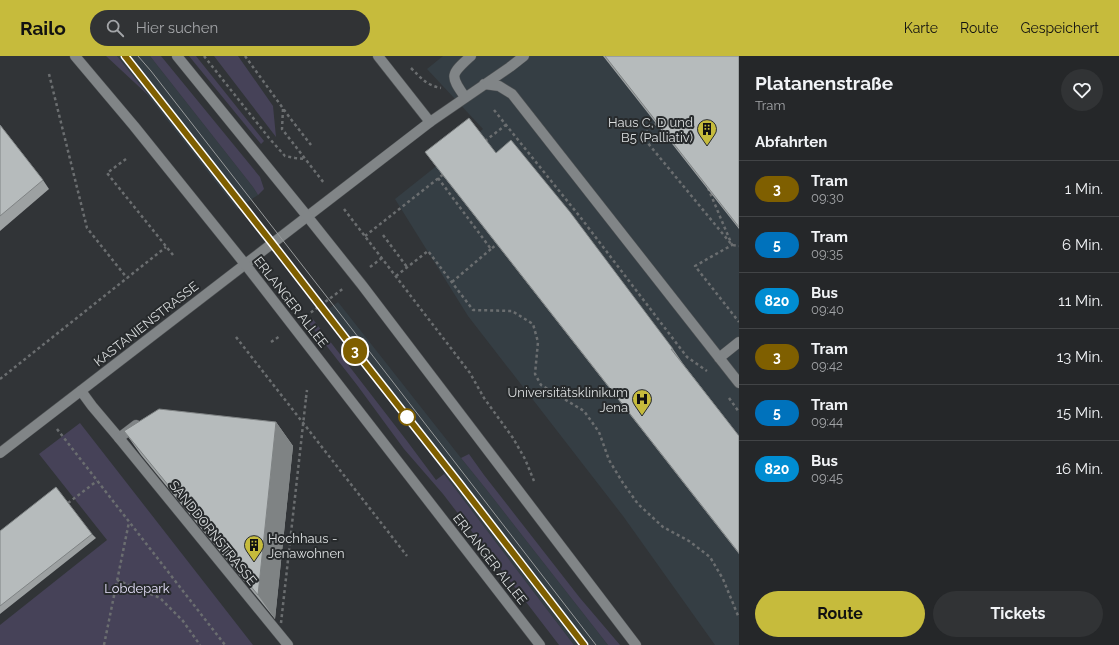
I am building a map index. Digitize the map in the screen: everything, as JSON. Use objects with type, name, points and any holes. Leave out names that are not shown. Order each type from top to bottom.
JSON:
[{"type":"main road","name":"ERLANGER ALLEE","points":[[75,56],[134,126],[245,264],[540,645]]},
{"type":"main road","points":[[177,56],[356,278],[636,645]]},
{"type":"main road","points":[[378,56],[430,122]]},
{"type":"main road","points":[[465,97],[454,79],[455,71],[471,56]]},
{"type":"main road","name":"KASTANIENSTRASSE","points":[[0,453],[430,122],[524,56]]},
{"type":"main road","points":[[484,84],[499,86],[512,94],[739,383]]},
{"type":"main road","points":[[719,358],[739,342]]},
{"type":"main road","name":"SANDDORNSTRASSE","points":[[82,391],[92,406],[288,645]]},
{"type":"main road","points":[[119,438],[135,426],[145,422]]},
{"type":"path","points":[[204,56],[285,156],[306,159]]},
{"type":"path","points":[[245,56],[311,145]]},
{"type":"path","points":[[408,65],[424,81],[433,87],[441,88],[456,84]]},
{"type":"path","points":[[49,74],[87,228],[127,278]]},
{"type":"path","points":[[283,109],[282,129],[326,185]]},
{"type":"path","points":[[494,110],[581,218],[687,357],[712,375]]},
{"type":"path","points":[[657,123],[642,136],[732,245]]},
{"type":"path","points":[[482,144],[506,124]]},
{"type":"path","points":[[126,159],[107,173],[173,255]]},
{"type":"path","points":[[365,236],[450,169]]},
{"type":"path","points":[[438,178],[491,249]]},
{"type":"path","points":[[708,188],[732,245]]},
{"type":"path","points":[[344,208],[470,373],[484,398],[513,438],[525,459],[536,486]]},
{"type":"path","points":[[576,222],[581,218]]},
{"type":"path","points":[[383,235],[407,267]]},
{"type":"path","points":[[452,282],[497,244]]},
{"type":"path","points":[[739,246],[732,245],[695,266],[739,322]]},
{"type":"path","points":[[0,379],[166,247]]},
{"type":"path","points":[[396,276],[428,251],[473,310],[512,311],[533,324],[538,342],[535,374],[541,386],[584,411],[599,432],[610,460],[623,483],[638,504],[663,527],[689,541],[710,557],[723,579],[739,618]]},
{"type":"path","points":[[271,342],[382,258]]},
{"type":"path","points":[[236,337],[407,556]]},
{"type":"path","points":[[281,623],[307,390]]},
{"type":"path","points":[[726,394],[739,412]]},
{"type":"path","points":[[47,417],[225,645]]},
{"type":"path","points":[[68,503],[97,481]]},
{"type":"path","points":[[104,645],[129,522]]},
{"type":"path","points":[[117,580],[160,598],[183,621],[200,645]]},
{"type":"shaded area","points":[[117,56],[150,56],[258,195],[237,209]]},
{"type":"shaded area","name":"Universitätsklinikum Jena","points":[[443,56],[739,56],[739,645],[715,645],[623,516],[468,316],[395,199],[483,129],[427,69]]},
{"type":"shaded area","points":[[338,302],[608,645],[574,645],[444,474],[445,473],[322,314]]},
{"type":"green space","points":[[106,56],[117,56],[149,96]]},
{"type":"green space","points":[[150,56],[161,56],[260,177],[264,189],[258,195],[253,187]]},
{"type":"green space","points":[[189,56],[196,56],[264,141],[261,144]]},
{"type":"green space","points":[[214,56],[238,56],[273,106],[276,137]]},
{"type":"green space","points":[[312,318],[436,480],[444,474],[574,645],[559,645],[443,494],[404,449],[308,322]]},
{"type":"green space","name":"Lobdepark","points":[[80,423],[253,645],[0,645],[0,625],[107,540],[39,454]]},
{"type":"green space","points":[[469,454],[580,598],[620,645],[608,645],[461,458]]},
{"type":"building","name":"Haus C, D und B5 (Palliativ)","points":[[605,56],[739,56],[739,227]]},
{"type":"building","points":[[469,118],[496,153],[511,140],[570,212],[673,349],[671,349],[739,436],[739,553],[425,152]]},
{"type":"building","points":[[0,125],[43,180],[0,216]]},
{"type":"building","name":"Hochhaus - Jenawohnen","points":[[159,409],[276,422],[258,595],[124,431]]},
{"type":"building","points":[[56,487],[92,534],[0,606],[0,531]]},
{"type":"tram line","points":[[125,56],[584,645]]},
{"type":"tram line","name":"3","points":[[125,56],[584,645]]},
{"type":"tram line","points":[[138,56],[369,351],[596,645]]},
{"type":"place","name":"Haus C, D und B5 (Palliativ)","points":[[707,146]]},
{"type":"place","name":"Universitätsklinikum Jena","points":[[642,416]]},
{"type":"place","name":"Hochhaus - Jenawohnen","points":[[254,562]]}]
